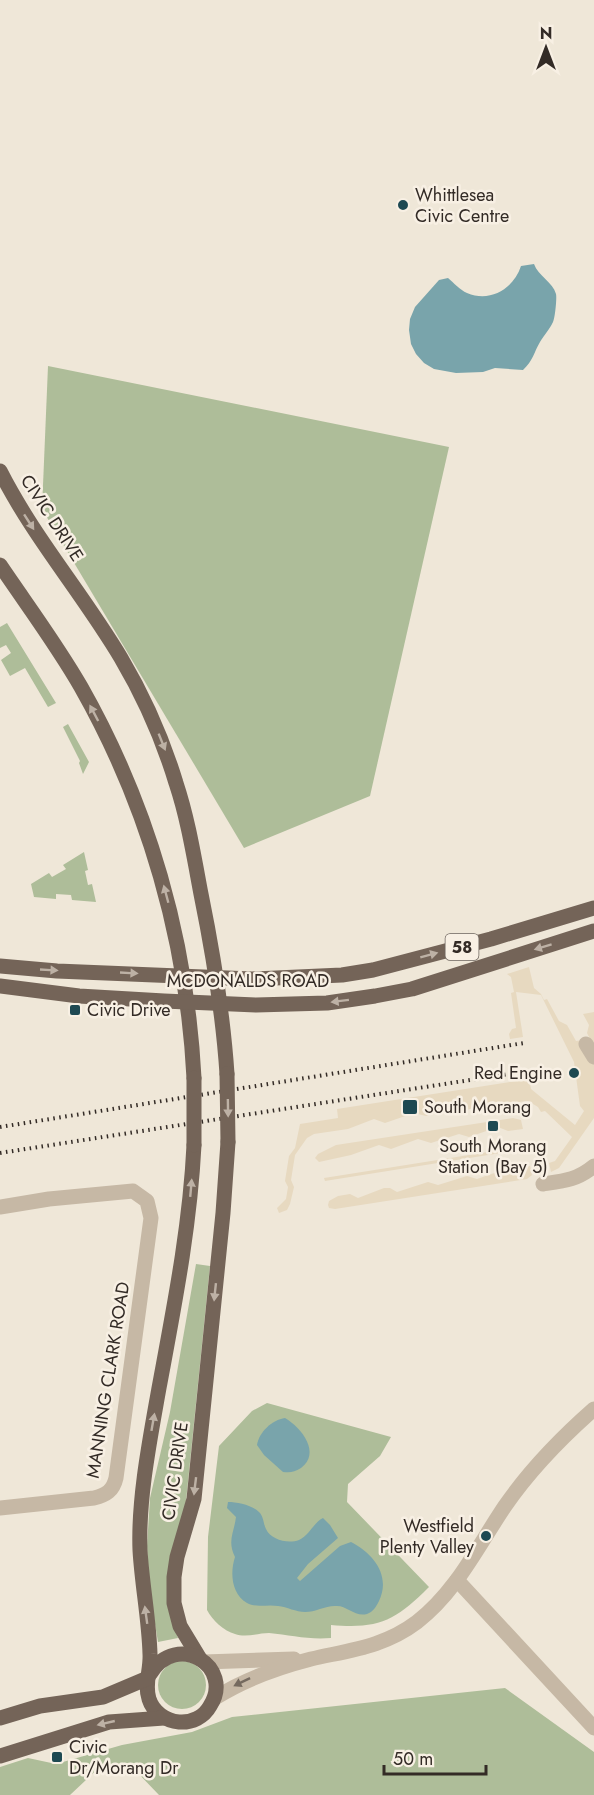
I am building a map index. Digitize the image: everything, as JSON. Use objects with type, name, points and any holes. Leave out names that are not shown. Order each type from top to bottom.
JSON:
[{"type":"main road","name":"CIVIC DRIVE","points":[[0,471],[22,510],[121,658],[154,724],[176,782],[185,815],[217,978],[227,1074],[228,1142],[223,1213],[194,1499],[177,1557],[174,1577],[174,1603],[180,1626],[202,1660]]},
{"type":"main road","name":"CIVIC DRIVE","points":[[0,565],[80,686],[125,776],[156,858],[171,915],[187,1002],[194,1078],[194,1145],[187,1231],[150,1439],[141,1528],[141,1572],[150,1644],[149,1676]]},
{"type":"main road","name":"MCDONALDS ROAD","points":[[0,966],[57,971],[217,978],[304,978],[373,970],[491,939],[594,908]]},
{"type":"main road","name":"MCDONALDS ROAD","points":[[0,986],[79,996],[221,1004],[327,1003],[398,992],[594,931]]},
{"type":"main road","points":[[0,1718],[40,1706],[103,1696],[128,1688],[149,1676],[162,1659],[181,1653],[202,1660],[213,1675],[216,1690],[207,1711],[194,1720],[179,1722],[164,1718],[110,1722],[0,1756]]},
{"type":"main road","points":[[149,1676],[148,1696],[151,1705],[164,1718]]},
{"type":"street","points":[[543,1184],[574,1179],[594,1166]]},
{"type":"street","name":"MANNING CLARK ROAD","points":[[0,1207],[127,1191],[138,1192],[147,1201],[151,1218],[118,1467],[113,1487],[106,1494],[94,1498],[0,1508]]},
{"type":"street","points":[[214,1698],[255,1676],[313,1659],[367,1647],[405,1630],[430,1611],[457,1580],[513,1495],[561,1439],[594,1409]]},
{"type":"street","points":[[457,1580],[594,1728]]},
{"type":"street","points":[[202,1660],[313,1659]]},
{"type":"green space","points":[[48,366],[449,447],[370,796],[244,848],[42,509]]},
{"type":"green space","points":[[7,623],[56,703],[48,707],[25,668],[10,676],[1,660],[11,653],[6,645],[0,648],[0,627]]},
{"type":"green space","points":[[68,724],[89,762],[83,774],[80,761],[63,727]]},
{"type":"green space","points":[[84,852],[88,870],[85,871],[88,885],[92,884],[96,902],[72,900],[71,895],[56,894],[56,899],[34,897],[31,884],[49,873],[52,877],[66,869],[63,865]]},
{"type":"green space","points":[[196,1264],[210,1266],[185,1511],[167,1579],[168,1608],[178,1638],[158,1642],[150,1594],[147,1546],[150,1498],[170,1412]]},
{"type":"green space","points":[[267,1403],[391,1437],[380,1456],[348,1484],[347,1502],[429,1587],[396,1615],[362,1626],[331,1625],[331,1638],[307,1638],[269,1633],[239,1635],[223,1628],[209,1614],[207,1610],[208,1537],[219,1446],[252,1411]]},
{"type":"green space","points":[[177,1661],[187,1661],[202,1671],[206,1685],[202,1699],[196,1705],[187,1709],[177,1709],[162,1699],[158,1690],[158,1680],[168,1665]]},
{"type":"green space","points":[[505,1688],[594,1752],[594,1795],[159,1795],[135,1770],[102,1765],[70,1795],[0,1795],[0,1767],[28,1758],[56,1764],[122,1745],[192,1732],[232,1717]]},
{"type":"shaded area","points":[[529,967],[534,988],[541,994],[544,1000],[547,999],[559,1021],[567,1025],[576,1041],[590,1039],[587,1033],[589,1025],[583,1014],[594,1012],[594,1118],[559,1168],[551,1172],[549,1163],[555,1161],[572,1137],[545,1111],[541,1112],[538,1107],[528,1101],[502,1104],[493,1101],[464,1111],[455,1107],[426,1116],[414,1113],[385,1123],[374,1119],[348,1129],[314,1134],[307,1138],[295,1155],[291,1180],[294,1187],[290,1204],[287,1210],[279,1213],[277,1208],[286,1199],[288,1187],[285,1181],[289,1156],[295,1148],[300,1124],[338,1118],[337,1109],[529,1079],[531,1089],[575,1125],[584,1111],[580,1106],[574,1062],[541,995],[516,992],[523,1037],[510,1039],[509,1034],[512,1029],[516,1028],[511,993],[514,992],[511,977],[507,974]]},
{"type":"shaded area","points":[[513,1118],[521,1120],[523,1129],[508,1131],[498,1127],[469,1137],[459,1134],[431,1143],[418,1139],[391,1149],[379,1145],[351,1155],[319,1162],[315,1158],[318,1154],[336,1145]]},
{"type":"shaded area","points":[[507,1149],[509,1151],[507,1152],[325,1181],[324,1178]]},
{"type":"shaded area","points":[[530,1166],[532,1175],[527,1179],[335,1209],[329,1208],[328,1205],[329,1201],[338,1196],[350,1194],[358,1198],[384,1188],[397,1192],[428,1182],[438,1185],[467,1176],[477,1179],[503,1170]]},
{"type":"water","points":[[534,264],[554,290],[556,308],[552,325],[523,370],[495,368],[483,372],[456,373],[434,369],[416,354],[411,344],[410,319],[415,307],[439,280],[448,278],[459,288],[476,296],[493,295],[513,281],[521,266]]},
{"type":"water","points":[[285,1418],[303,1434],[309,1448],[307,1462],[301,1468],[290,1472],[283,1472],[264,1455],[257,1445],[267,1427]]},
{"type":"water","points":[[228,1502],[252,1507],[262,1516],[268,1533],[285,1541],[303,1538],[323,1518],[338,1538],[308,1564],[297,1578],[300,1581],[340,1546],[351,1542],[373,1559],[381,1575],[382,1592],[373,1611],[363,1615],[337,1606],[305,1612],[247,1603],[238,1594],[233,1582],[235,1557],[231,1542],[236,1517],[227,1508]]},
{"type":"railway","points":[[0,1127],[524,1043]]},
{"type":"railway","points":[[0,1153],[528,1071]]},
{"type":"place","name":"Whittlesea Civic Centre","points":[[403,205]]},
{"type":"place","name":"Civic Drive","points":[[75,1010]]},
{"type":"place","name":"Red Engine","points":[[574,1073]]},
{"type":"place","name":"South Morang","points":[[410,1107]]},
{"type":"place","name":"South Morang Station (Bay 5)","points":[[493,1126]]},
{"type":"place","name":"Westfield Plenty Valley","points":[[486,1536]]},
{"type":"place","name":"Civic Dr/Morang Dr","points":[[57,1757]]}]
